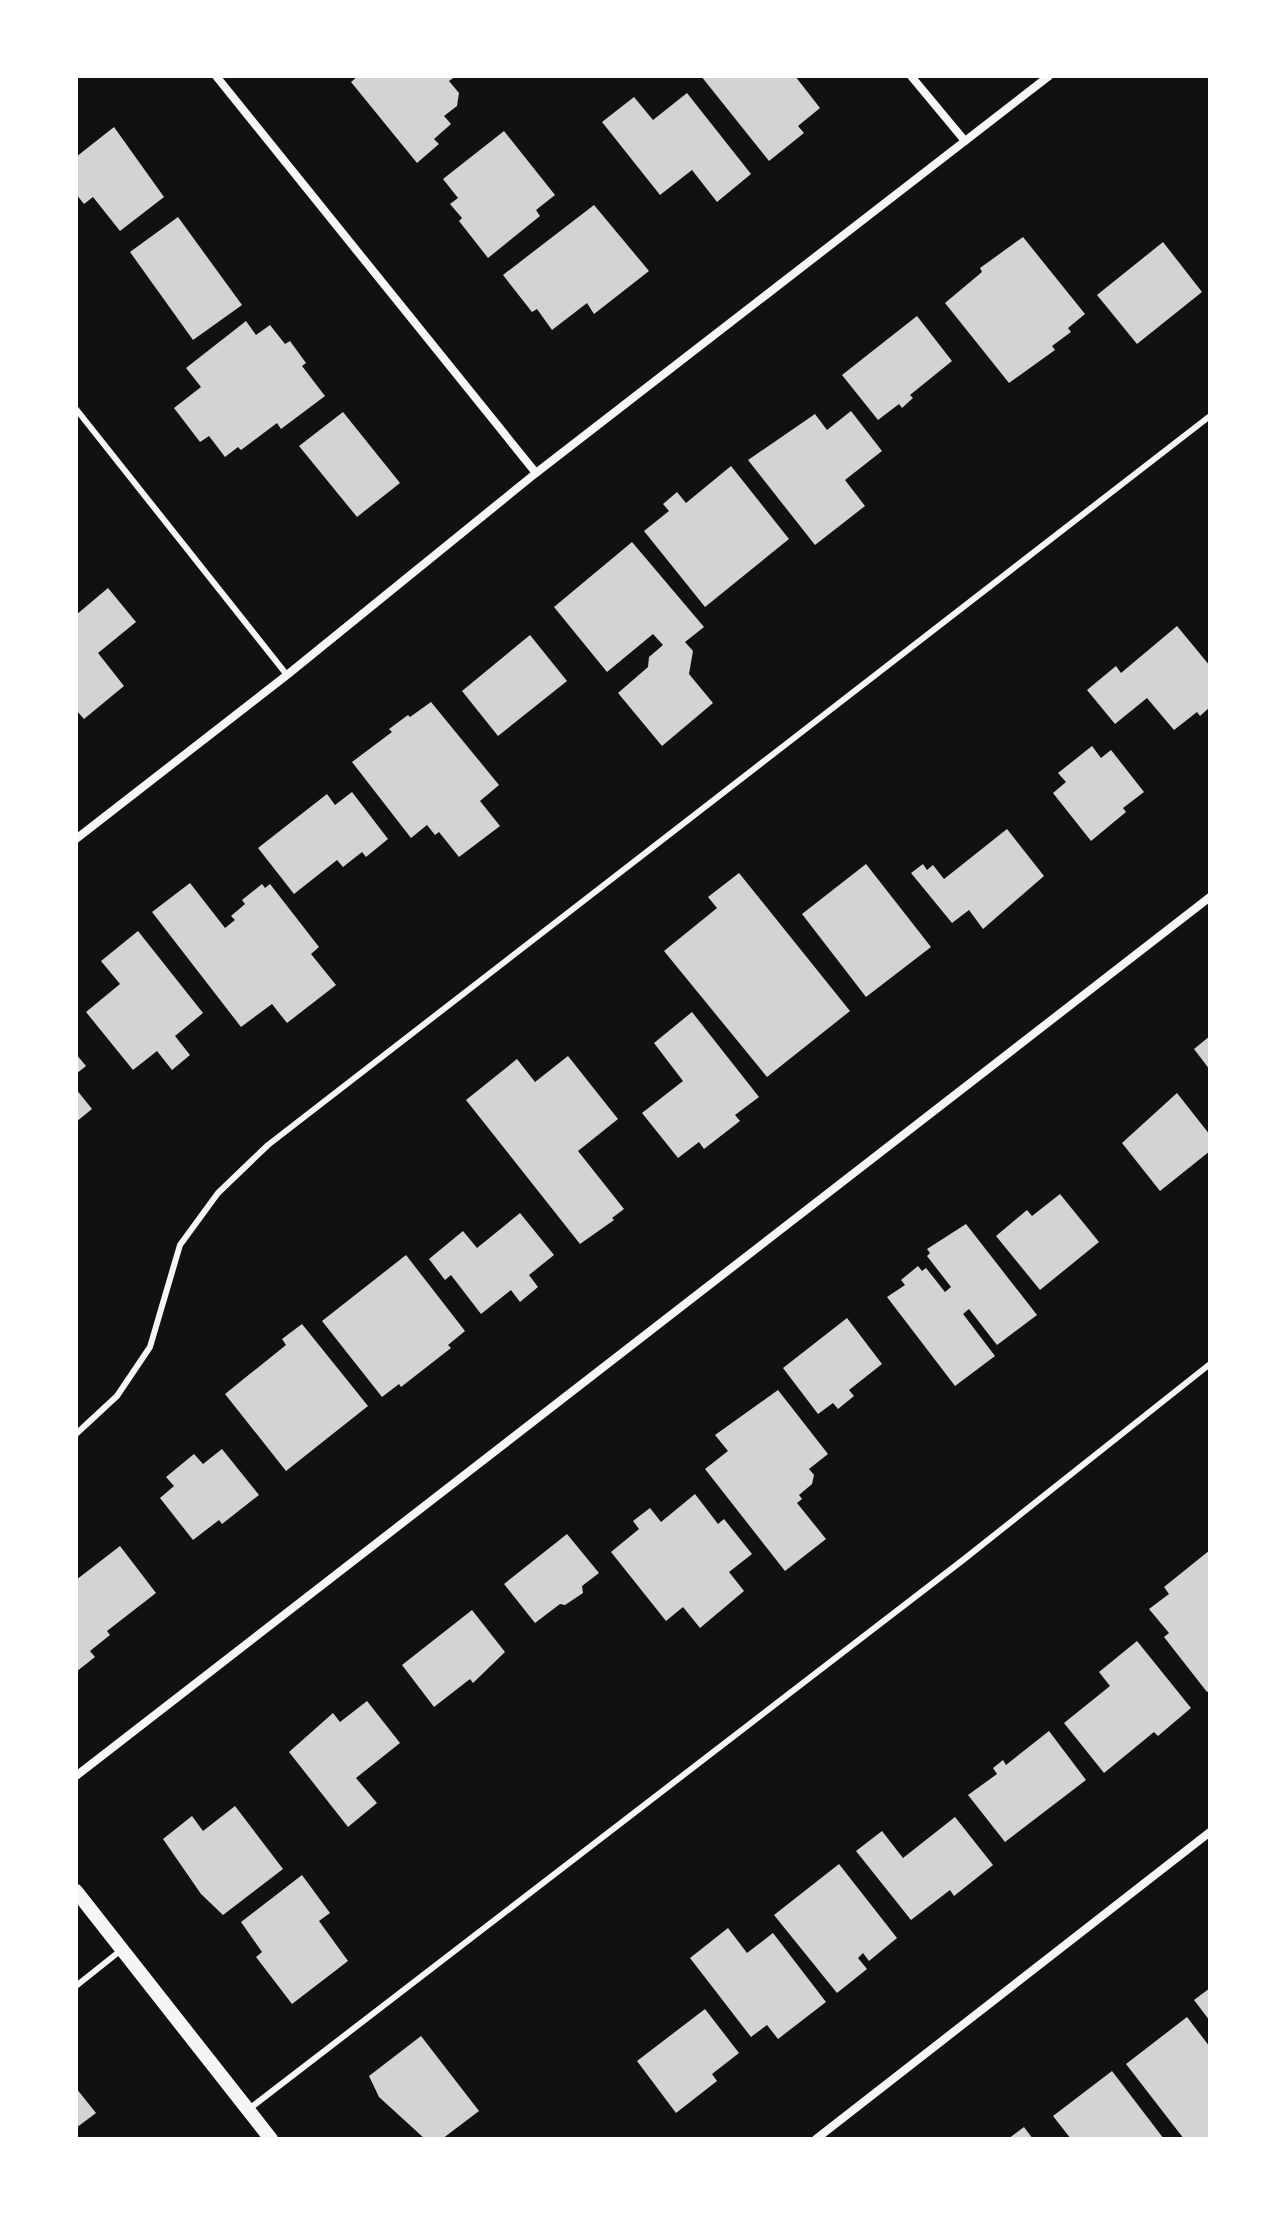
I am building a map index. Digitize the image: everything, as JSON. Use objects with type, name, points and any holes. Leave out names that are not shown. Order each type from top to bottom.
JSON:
[{"type":"street","points":[[216,76],[536,473]]},
{"type":"street","points":[[911,76],[965,141]]},
{"type":"street","points":[[76,839],[287,675],[536,473],[1049,76]]},
{"type":"street","points":[[76,1776],[1210,897]]},
{"type":"street","points":[[816,2139],[1210,1832]]},
{"type":"street","points":[[76,1891],[271,2139]]},
{"type":"lane","points":[[76,409],[287,675]]},
{"type":"lane","points":[[76,1434],[117,1396],[150,1347],[180,1245],[218,1193],[268,1145],[1210,416]]},
{"type":"lane","points":[[248,2110],[963,1560],[1210,1364]]},
{"type":"lane","points":[[76,1986],[122,1950]]},
{"type":"building","points":[[358,76],[456,76],[449,81],[459,93],[457,106],[444,116],[451,124],[434,139],[439,144],[417,163],[351,82]]},
{"type":"building","points":[[701,76],[795,76],[820,108],[798,126],[804,133],[769,161]]},
{"type":"building","points":[[687,93],[751,174],[717,202],[692,170],[660,195],[602,122],[634,97],[653,120]]},
{"type":"building","points":[[114,127],[164,197],[120,231],[93,197],[84,204],[76,194],[76,157]]},
{"type":"building","points":[[504,131],[555,195],[536,210],[540,216],[488,258],[459,221],[462,218],[450,204],[458,198],[443,179]]},
{"type":"building","points":[[594,205],[649,271],[594,314],[587,303],[552,330],[537,309],[532,312],[503,275]]},
{"type":"building","points":[[178,217],[242,305],[193,340],[130,252]]},
{"type":"building","points":[[1023,237],[1085,314],[1068,328],[1071,332],[1052,346],[1055,350],[1009,383],[945,303],[982,272],[980,268]]},
{"type":"building","points":[[1163,242],[1202,292],[1137,344],[1097,295]]},
{"type":"building","points":[[917,316],[952,361],[910,395],[913,398],[902,408],[899,404],[878,420],[842,375]]},
{"type":"building","points":[[246,321],[256,335],[270,325],[285,344],[290,341],[306,363],[302,366],[325,396],[281,429],[277,423],[241,450],[238,447],[225,457],[209,436],[200,442],[174,408],[201,387],[186,368]]},
{"type":"building","points":[[851,411],[882,451],[845,480],[865,506],[815,545],[748,460],[815,414],[827,430]]},
{"type":"building","points":[[343,412],[400,483],[357,517],[299,446]]},
{"type":"building","points":[[731,466],[789,539],[705,607],[644,531],[669,511],[663,504],[677,492],[686,503]]},
{"type":"building","points":[[632,542],[704,627],[685,642],[693,651],[689,674],[713,703],[662,746],[618,693],[648,667],[649,657],[663,645],[653,634],[607,672],[554,607]]},
{"type":"building","points":[[108,588],[136,622],[98,653],[124,686],[84,719],[76,710],[76,615]]},
{"type":"building","points":[[1177,626],[1210,666],[1210,707],[1200,716],[1197,712],[1174,730],[1147,698],[1115,724],[1087,690],[1116,666],[1121,673]]},
{"type":"building","points":[[530,635],[567,681],[498,736],[462,691]]},
{"type":"building","points":[[431,702],[499,785],[480,801],[500,826],[459,857],[439,832],[435,835],[427,825],[411,838],[352,762],[392,732],[389,729]]},
{"type":"building","points":[[1092,746],[1101,758],[1111,750],[1144,792],[1123,808],[1126,812],[1091,841],[1053,793],[1066,782],[1058,773]]},
{"type":"building","points":[[352,792],[388,839],[366,857],[362,852],[343,867],[337,860],[294,894],[258,848],[327,794],[335,805]]},
{"type":"building","points":[[1007,829],[1044,876],[983,929],[969,910],[952,923],[911,873],[923,864],[927,870],[933,865],[944,879]]},
{"type":"building","points":[[866,864],[931,947],[866,997],[802,914]]},
{"type":"building","points":[[739,873],[850,1011],[767,1077],[664,951],[717,908],[708,897]]},
{"type":"building","points":[[190,883],[225,928],[235,920],[231,916],[245,904],[242,900],[262,884],[265,888],[270,884],[319,947],[311,954],[336,985],[287,1023],[272,1004],[241,1027],[152,912]]},
{"type":"building","points":[[138,931],[203,1013],[175,1036],[190,1055],[172,1070],[157,1051],[133,1070],[86,1012],[120,984],[101,961]]},
{"type":"building","points":[[692,1012],[759,1097],[735,1115],[740,1121],[704,1149],[699,1142],[678,1158],[642,1113],[683,1081],[654,1043]]},
{"type":"building","points":[[1210,1036],[1210,1070],[1194,1049]]},
{"type":"building","points":[[76,1054],[86,1066],[76,1074]]},
{"type":"building","points":[[568,1056],[618,1119],[578,1151],[624,1209],[580,1244],[466,1100],[517,1059],[535,1082]]},
{"type":"building","points":[[76,1089],[92,1109],[76,1122]]},
{"type":"building","points":[[1177,1093],[1210,1135],[1210,1151],[1160,1191],[1122,1143]]},
{"type":"building","points":[[1060,1194],[1099,1242],[1040,1290],[996,1236],[1027,1210],[1032,1216]]},
{"type":"building","points":[[520,1213],[554,1255],[529,1275],[538,1287],[520,1302],[511,1290],[481,1314],[451,1275],[445,1280],[429,1259],[463,1231],[477,1248]]},
{"type":"building","points":[[966,1224],[1037,1315],[997,1345],[969,1309],[963,1314],[995,1356],[955,1386],[887,1297],[905,1285],[901,1280],[918,1266],[922,1271],[926,1268],[945,1292],[951,1287],[927,1256],[930,1253],[927,1249]]},
{"type":"building","points":[[406,1255],[465,1331],[448,1345],[451,1348],[401,1387],[399,1384],[382,1397],[322,1321]]},
{"type":"building","points":[[847,1318],[882,1364],[849,1390],[854,1396],[838,1409],[833,1403],[818,1414],[783,1368]]},
{"type":"building","points":[[302,1324],[368,1406],[286,1471],[225,1394],[286,1345],[282,1339]]},
{"type":"building","points":[[778,1390],[828,1454],[809,1469],[814,1475],[812,1484],[799,1495],[802,1499],[797,1503],[826,1539],[785,1571],[705,1469],[728,1451],[715,1435]]},
{"type":"building","points":[[222,1449],[259,1495],[222,1524],[219,1520],[193,1540],[160,1498],[174,1486],[166,1477],[194,1454],[203,1464]]},
{"type":"building","points":[[695,1494],[718,1524],[724,1519],[752,1554],[729,1572],[744,1591],[700,1628],[683,1607],[666,1621],[611,1552],[639,1529],[633,1521],[650,1508],[661,1522]]},
{"type":"building","points":[[567,1534],[599,1573],[582,1586],[583,1593],[565,1605],[560,1604],[535,1623],[504,1584]]},
{"type":"building","points":[[120,1546],[156,1593],[107,1631],[110,1635],[90,1651],[95,1657],[76,1672],[76,1580]]},
{"type":"building","points":[[1210,1550],[1210,1690],[1207,1692],[1164,1637],[1169,1633],[1149,1609],[1169,1594],[1164,1587]]},
{"type":"building","points":[[472,1610],[505,1652],[473,1683],[470,1679],[434,1707],[402,1665]]},
{"type":"building","points":[[1137,1641],[1191,1708],[1158,1736],[1154,1732],[1104,1773],[1064,1723],[1110,1686],[1099,1672]]},
{"type":"building","points":[[367,1701],[400,1743],[356,1778],[377,1803],[348,1827],[289,1752],[333,1713],[340,1722]]},
{"type":"building","points":[[1049,1731],[1086,1780],[1005,1842],[968,1795],[997,1774],[993,1768],[1003,1760],[1006,1765]]},
{"type":"building","points":[[235,1806],[283,1869],[223,1915],[201,1894],[163,1839],[192,1816],[203,1831]]},
{"type":"building","points":[[955,1817],[993,1865],[954,1896],[950,1890],[911,1920],[856,1851],[882,1831],[903,1858]]},
{"type":"building","points":[[839,1864],[897,1938],[869,1961],[863,1953],[858,1958],[867,1969],[837,1993],[774,1915]]},
{"type":"building","points":[[302,1875],[330,1913],[319,1921],[348,1961],[292,2004],[256,1957],[262,1952],[241,1922]]},
{"type":"building","points":[[728,1928],[747,1953],[773,1933],[826,2002],[778,2039],[767,2025],[751,2037],[690,1958]]},
{"type":"building","points":[[1210,1988],[1210,2021],[1194,2000]]},
{"type":"building","points":[[705,2009],[739,2053],[712,2074],[717,2081],[676,2113],[637,2061]]},
{"type":"building","points":[[1187,2017],[1210,2047],[1210,2137],[1207,2139],[1184,2139],[1126,2064]]},
{"type":"building","points":[[421,2036],[479,2111],[442,2139],[425,2139],[379,2097],[369,2076]]},
{"type":"building","points":[[1112,2071],[1164,2139],[1071,2139],[1053,2116]]},
{"type":"building","points":[[76,2088],[96,2113],[76,2128]]},
{"type":"building","points":[[1024,2127],[1033,2139],[1008,2139]]}]
